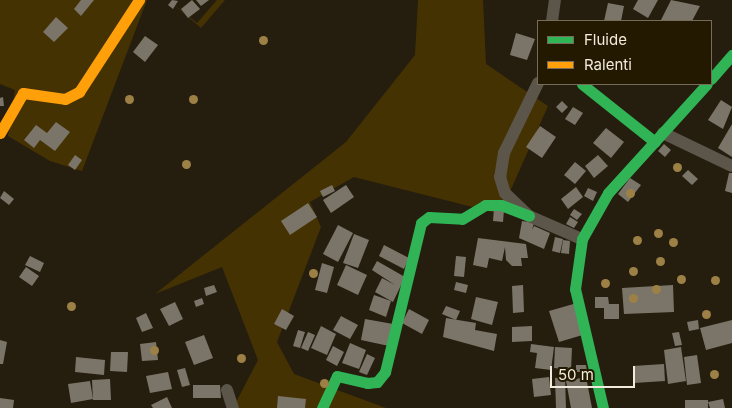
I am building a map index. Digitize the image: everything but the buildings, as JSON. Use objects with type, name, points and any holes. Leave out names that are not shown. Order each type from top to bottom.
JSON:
[{"type":"street","points":[[0,134],[23,92],[65,99],[79,92],[139,0]]},
{"type":"street","points":[[552,20],[556,0]]},
{"type":"street","points":[[712,78],[732,55]]},
{"type":"street","points":[[529,216],[505,193],[500,177],[504,153],[537,85]]},
{"type":"street","points":[[583,85],[659,137],[732,166]]},
{"type":"street","points":[[603,408],[575,289],[582,239],[608,193],[706,85]]},
{"type":"street","points":[[322,408],[337,376],[377,382],[385,372],[421,223],[429,218],[462,219],[484,205],[500,205],[582,239]]},
{"type":"street","points":[[227,390],[233,408]]},
{"type":"shaded area","points":[[0,0],[147,0],[82,171],[50,161],[8,136],[15,90],[0,84]]},
{"type":"shaded area","points":[[168,0],[197,23],[217,0],[225,0],[201,28]]},
{"type":"shaded area","points":[[418,0],[483,0],[486,64],[548,106],[500,214],[354,177],[310,202],[321,227],[277,342],[294,374],[386,408],[233,408],[258,360],[222,267],[155,294],[346,142],[415,55]]},
{"type":"traffic: fast","points":[[712,78],[732,55]]},
{"type":"traffic: fast","points":[[583,85],[655,142]]},
{"type":"traffic: fast","points":[[603,408],[575,289],[582,239],[608,193],[706,85]]},
{"type":"traffic: fast","points":[[322,408],[337,376],[367,383],[377,382],[385,372],[421,223],[429,217],[462,219],[485,205],[501,205],[529,216]]},
{"type":"traffic: slow","points":[[0,133],[23,93],[65,99],[79,92],[139,0]]}]
